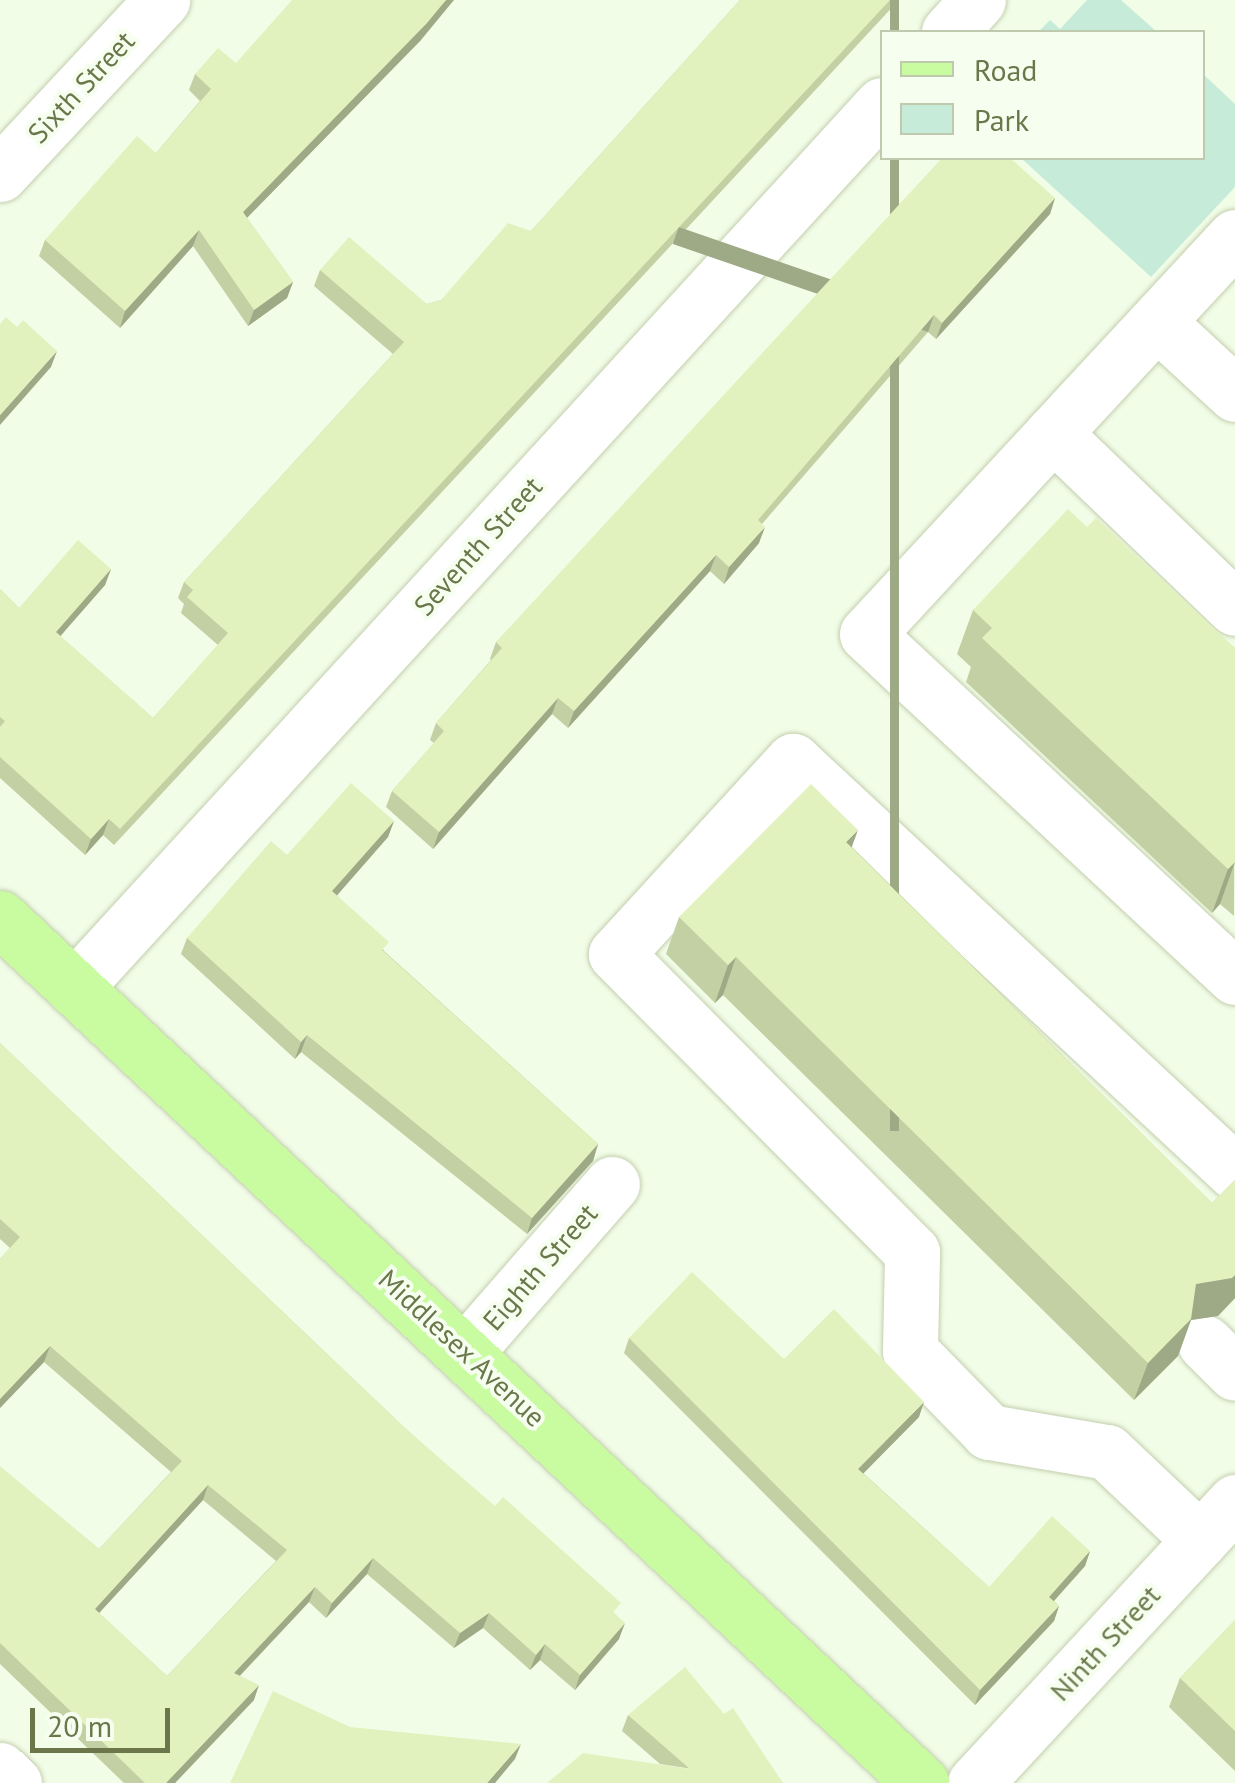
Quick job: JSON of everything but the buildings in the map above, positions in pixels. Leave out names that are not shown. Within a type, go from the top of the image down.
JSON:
[{"type":"main road","name":"Middlesex Avenue","points":[[0,918],[468,1349],[920,1783]]},
{"type":"street","name":"Sixth Street","points":[[0,174],[162,0]]},
{"type":"street","name":"Seventh Street","points":[[74,988],[880,107]]},
{"type":"street","points":[[1235,237],[867,634],[1235,977]]},
{"type":"street","points":[[1156,322],[1235,394]]},
{"type":"street","points":[[1053,434],[1235,608]]},
{"type":"street","points":[[1218,1521],[1106,1452],[989,1432],[910,1351],[912,1252],[616,954],[792,761],[1235,1172]]},
{"type":"street","name":"Eighth Street","points":[[468,1349],[612,1184]]},
{"type":"street","name":"Ninth Street","points":[[975,1783],[1218,1521]]},
{"type":"street","points":[[0,1770],[14,1783]]},
{"type":"green space","points":[[1087,0],[1121,0],[1155,30],[1040,30],[1050,20],[1060,29]]},
{"type":"green space","points":[[1205,76],[1235,104],[1235,187],[1151,277],[1023,160],[1205,160]]}]
